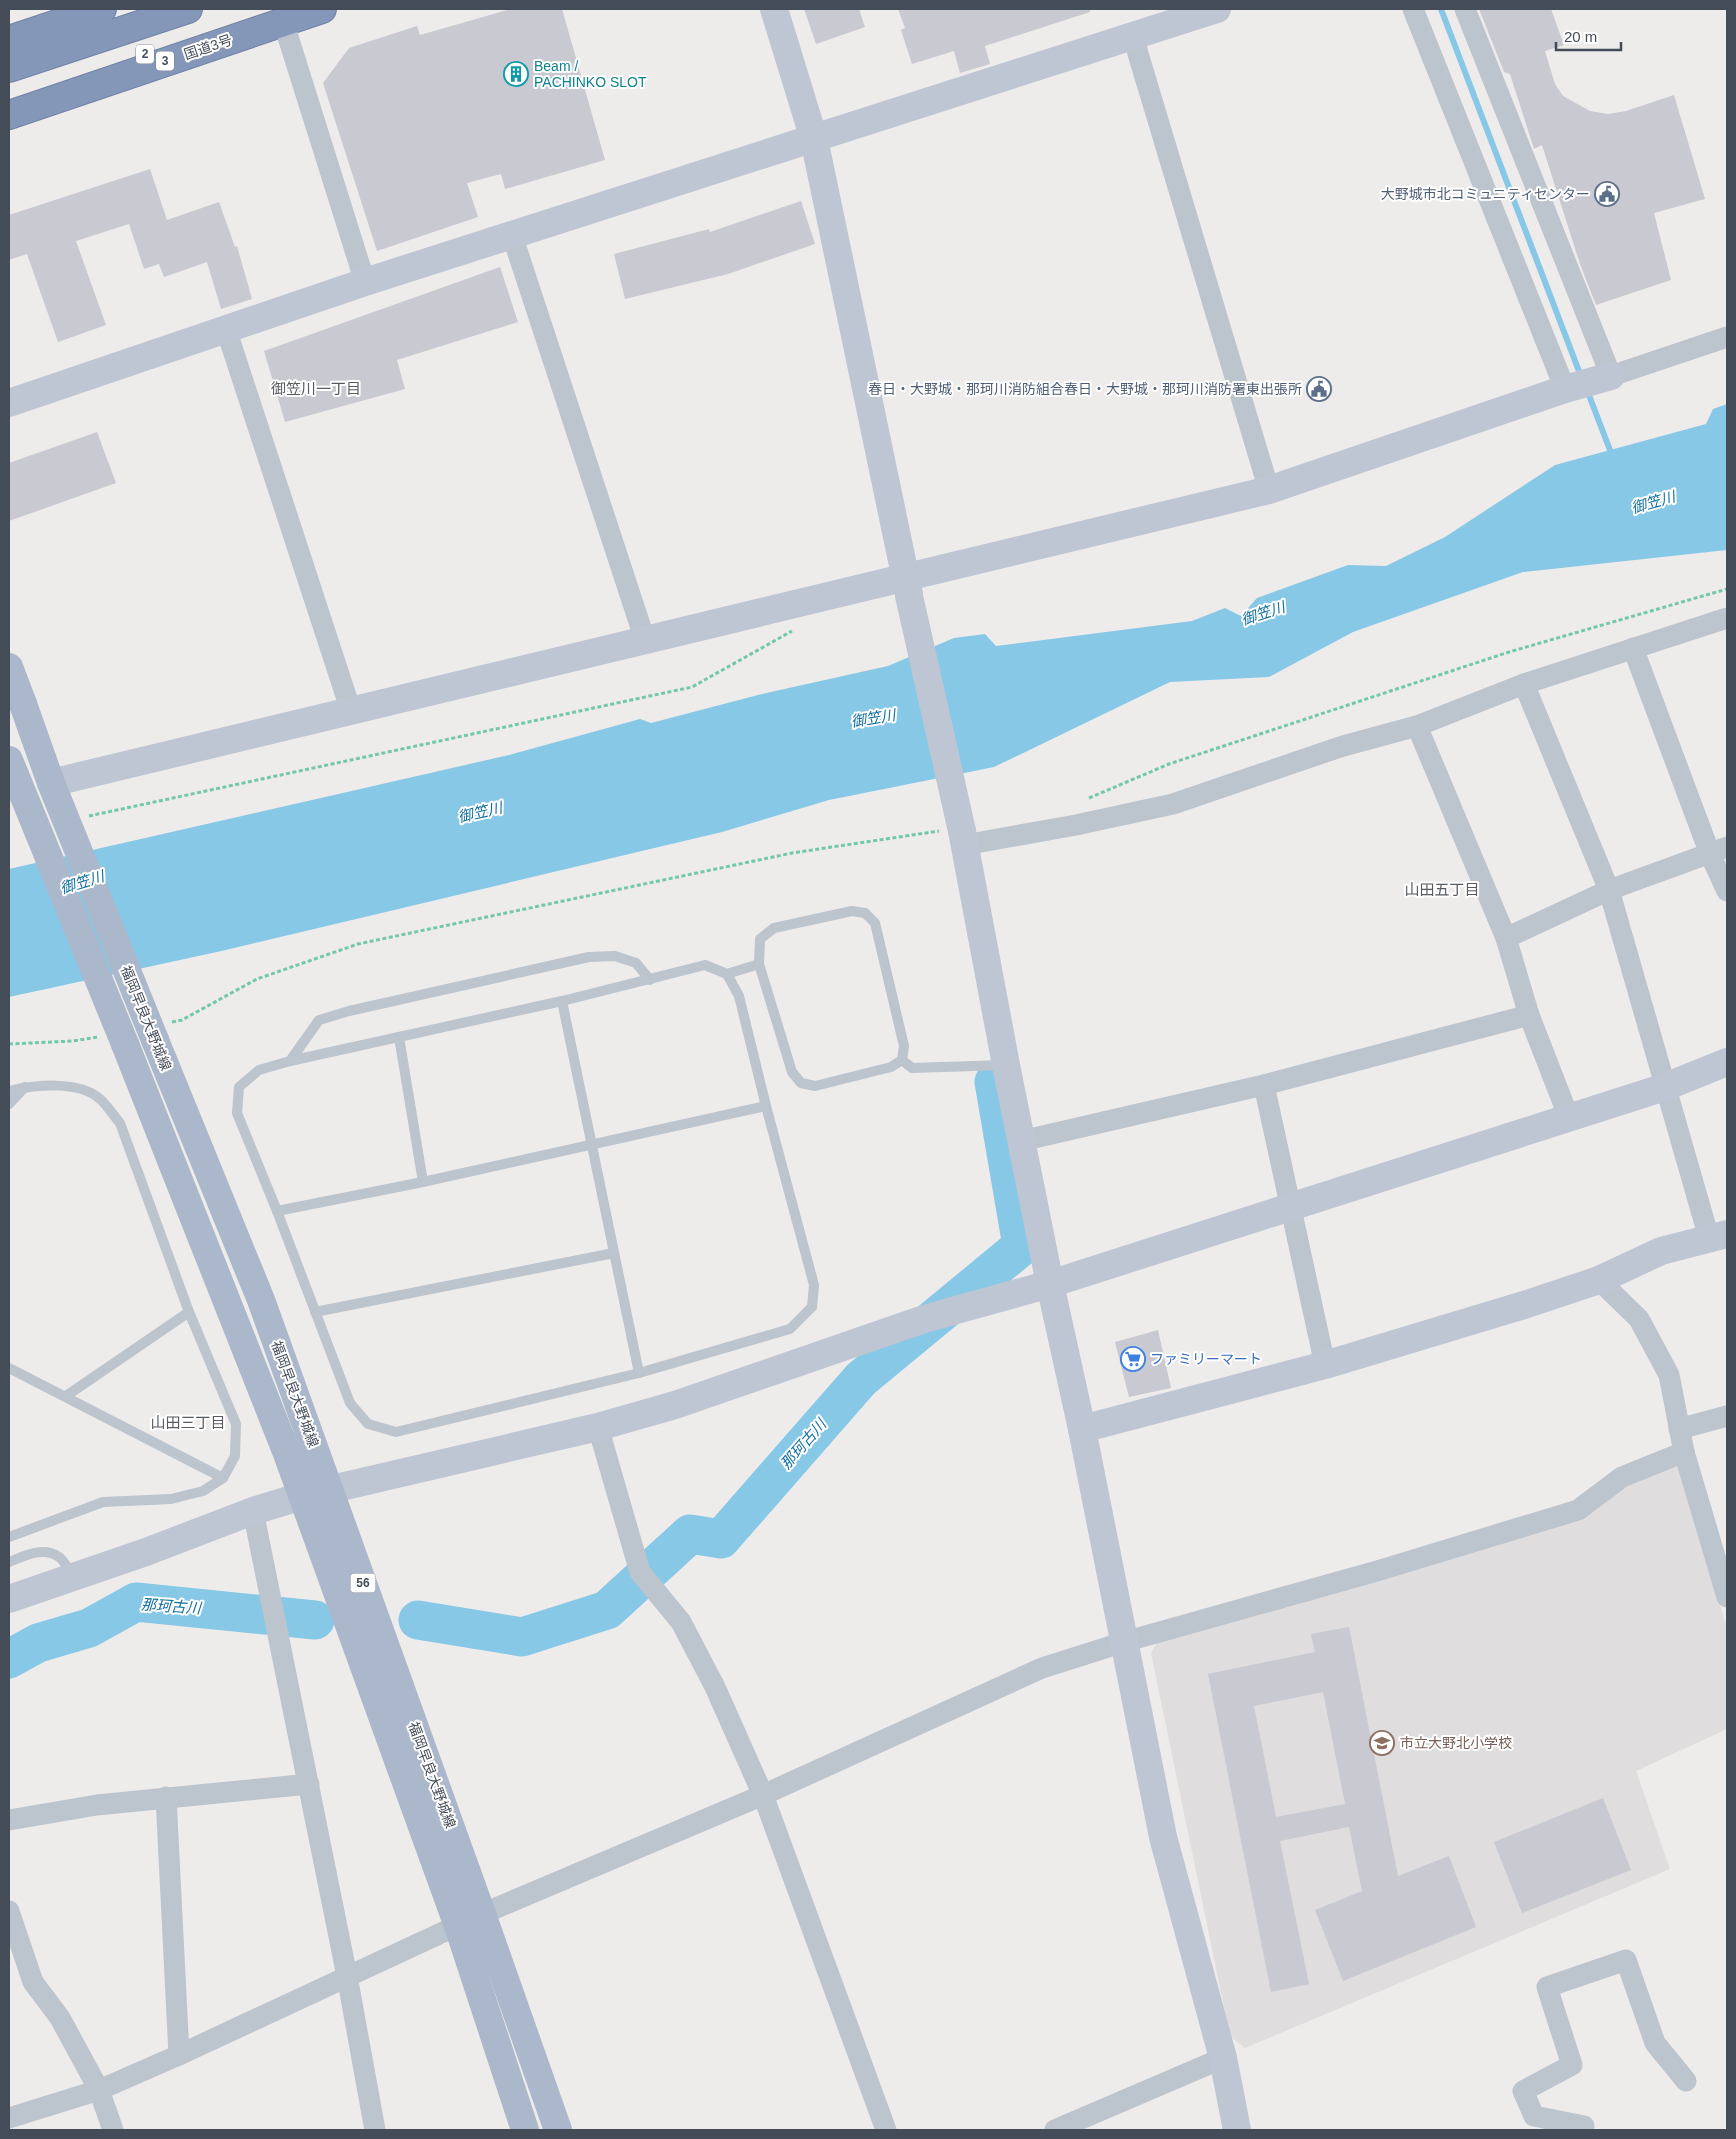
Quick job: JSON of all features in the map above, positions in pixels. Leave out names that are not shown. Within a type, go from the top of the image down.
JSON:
[{"type":"highway","points":[[9,40],[102,9]]},
{"type":"highway","name":"2","points":[[9,68],[188,9]]},
{"type":"highway","name":"国道3号","points":[[9,115],[282,15],[322,9]]},
{"type":"highway","name":"2","points":[[9,99],[282,15]]},
{"type":"main road","name":"福岡早良大野城線","points":[[9,667],[51,783],[160,1032],[261,1300],[558,2130]]},
{"type":"main road","name":"福岡早良大野城線","points":[[9,760],[113,1040],[302,1496],[458,1926],[525,2130]]},
{"type":"street","points":[[774,9],[814,139],[908,587],[1050,1284],[1082,1429],[1163,1837],[1223,2058],[1237,2130]]},
{"type":"street","points":[[9,403],[365,282],[1217,9]]},
{"type":"street","points":[[1413,9],[1565,389]]},
{"type":"street","points":[[1466,9],[1611,376]]},
{"type":"street","points":[[282,15],[365,282]]},
{"type":"street","points":[[1133,36],[1269,490]]},
{"type":"street","points":[[512,235],[645,640]]},
{"type":"street","points":[[226,329],[351,710]]},
{"type":"street","points":[[51,783],[645,640],[908,587],[1269,490],[1565,389],[1611,376],[1727,337]]},
{"type":"street","points":[[957,835],[1076,825],[1173,804],[1343,746],[1418,726],[1524,684],[1727,618]]},
{"type":"street","points":[[1633,648],[1718,850],[1727,891]]},
{"type":"street","points":[[1082,1429],[1324,1365],[1524,1305],[1599,1280],[1661,1251],[1718,1236],[1665,1087],[1609,890],[1524,684]]},
{"type":"street","points":[[1418,726],[1506,938],[1529,1015],[1569,1118]]},
{"type":"street","points":[[1506,938],[1609,890],[1718,850]]},
{"type":"street","points":[[1021,1141],[1264,1085],[1529,1015]]},
{"type":"street","points":[[9,1599],[146,1552],[254,1511],[302,1496],[598,1427],[674,1405],[924,1319],[1050,1284],[1665,1087],[1727,1062]]},
{"type":"street","points":[[1264,1085],[1324,1365]]},
{"type":"street","points":[[1599,1280],[1639,1319],[1669,1374],[1684,1452],[1720,1549],[1727,1597]]},
{"type":"street","points":[[1680,1429],[1727,1416]]},
{"type":"street","points":[[598,1427],[640,1572],[681,1622],[715,1688],[763,1795],[886,2130]]},
{"type":"street","points":[[9,2118],[99,2090],[179,2055],[482,1914],[763,1795],[1042,1668],[1124,1642],[1578,1510],[1622,1477],[1684,1452]]},
{"type":"street","points":[[254,1511],[347,1976],[375,2130]]},
{"type":"street","points":[[9,1820],[97,1805],[309,1784]]},
{"type":"street","points":[[166,1797],[179,2055]]},
{"type":"street","points":[[9,1911],[33,1982],[60,2018],[99,2090],[114,2130]]},
{"type":"street","points":[[1583,2130],[1584,2126],[1534,2116],[1524,2090],[1572,2065],[1547,1987],[1626,1960],[1655,2044],[1686,2081]]},
{"type":"street","points":[[1055,2130],[1223,2058]]},
{"type":"lane","points":[[852,911],[865,913],[875,923],[904,1046],[902,1060],[891,1067],[815,1086],[801,1082],[792,1072],[759,964],[760,939],[774,928],[852,911]]},
{"type":"lane","points":[[290,1061],[319,1020],[349,1011],[580,959],[615,956],[636,964],[650,980]]},
{"type":"lane","points":[[727,974],[759,964]]},
{"type":"lane","points":[[705,965],[727,974],[739,996],[814,1285],[812,1307],[790,1329],[640,1373],[396,1432],[368,1424],[350,1403],[278,1211],[237,1113],[239,1087],[259,1070],[290,1061],[562,1002],[705,965]]},
{"type":"lane","points":[[562,1002],[640,1373]]},
{"type":"lane","points":[[399,1037],[423,1182]]},
{"type":"lane","points":[[902,1060],[912,1068],[1006,1065]]},
{"type":"lane","points":[[9,1090],[25,1087],[73,1086],[99,1098],[120,1123],[189,1312],[236,1424],[235,1456],[223,1478],[203,1491],[171,1498],[103,1502],[9,1537]]},
{"type":"lane","points":[[9,1104],[25,1087]]},
{"type":"lane","points":[[278,1211],[423,1182],[766,1106]]},
{"type":"lane","points":[[315,1312],[614,1253]]},
{"type":"lane","points":[[66,1396],[189,1312]]},
{"type":"lane","points":[[9,1368],[223,1478]]},
{"type":"lane","points":[[9,1562],[37,1551],[49,1553],[59,1557],[73,1577]]},
{"type":"path","points":[[1086,799],[1169,764],[1509,652],[1727,589]]},
{"type":"path","points":[[83,817],[692,687],[796,630]]},
{"type":"path","points":[[160,1032],[257,980],[358,944],[792,853],[957,835]]},
{"type":"path","points":[[9,1044],[113,1040]]},
{"type":"shaded area","points":[[1673,1466],[1681,1468],[1727,1628],[1727,1729],[1636,1771],[1670,1869],[1245,2048],[1230,2036],[1151,1653],[1164,1631],[1582,1519],[1626,1482]]},
{"type":"water","name":"御笠川","points":[[1727,404],[1727,550],[1523,572],[1353,632],[1269,677],[1170,682],[994,767],[829,800],[722,832],[217,952],[9,997],[9,869],[509,755],[640,719],[651,723],[758,695],[888,666],[954,638],[985,634],[996,646],[1192,621],[1225,608],[1241,616],[1257,598],[1348,565],[1386,566],[1445,537],[1555,465],[1706,424],[1713,409]]},
{"type":"building","points":[[511,9],[562,9],[605,160],[505,189],[501,174],[467,183],[478,217],[377,251],[323,83],[349,48],[417,26],[420,35]]},
{"type":"building","points":[[804,9],[859,9],[865,27],[816,44]]},
{"type":"building","points":[[898,9],[1090,9],[1090,12],[985,46],[990,64],[960,73],[954,51],[912,64],[901,30],[905,28]]},
{"type":"building","points":[[1479,9],[1551,9],[1564,45],[1545,51],[1555,84],[1563,96],[1590,111],[1608,114],[1626,111],[1674,95],[1705,199],[1654,213],[1671,280],[1596,305],[1580,264],[1542,145],[1534,149],[1510,74],[1504,72]]},
{"type":"building","points":[[150,169],[167,220],[219,202],[235,247],[237,246],[252,299],[221,309],[207,262],[164,277],[159,264],[144,269],[129,224],[76,241],[106,325],[58,342],[27,254],[9,260],[9,215]]},
{"type":"building","points":[[801,201],[815,244],[728,274],[625,299],[614,254],[709,229],[710,232]]},
{"type":"building","points":[[500,267],[518,322],[397,360],[405,389],[285,422],[264,351]]},
{"type":"building","points":[[97,432],[116,483],[9,521],[9,463]]},
{"type":"building","points":[[1158,1330],[1171,1388],[1129,1397],[1115,1342]]},
{"type":"building","points":[[1349,1627],[1398,1876],[1449,1856],[1476,1927],[1343,1981],[1315,1910],[1362,1891],[1349,1827],[1280,1841],[1309,1984],[1271,1992],[1208,1674],[1315,1652],[1311,1634]],"holes":[[[1323,1692],[1345,1804],[1276,1817],[1254,1706]]]},
{"type":"building","points":[[1603,1798],[1631,1870],[1522,1913],[1494,1842]]},
{"type":"waterway","points":[[1441,9],[1582,379]]},
{"type":"waterway","points":[[1587,390],[1613,458]]},
{"type":"waterway","name":"那珂古川","points":[[418,1620],[522,1637],[607,1610],[690,1534],[721,1539],[861,1379],[1022,1246],[994,1082]]},
{"type":"waterway","name":"那珂古川","points":[[9,1659],[38,1643],[89,1628],[136,1602],[315,1620]]},
{"type":"place","name":"Beam / PACHINKO SLOT","points":[[516,74]]},
{"type":"place","name":"大野城市北コミュニティセンター","points":[[1607,194]]},
{"type":"place","name":"春日・大野城・那珂川消防組合春日・大野城・那珂川消防署東出張所","points":[[1319,389]]},
{"type":"place","name":"ファミリーマート","points":[[1133,1359]]},
{"type":"place","name":"市立大野北小学校","points":[[1382,1743]]},
{"type":"district","name":"御笠川一丁目","points":[[316,388]]},
{"type":"district","name":"山田五丁目","points":[[1442,889]]},
{"type":"district","name":"山田三丁目","points":[[188,1422]]}]
